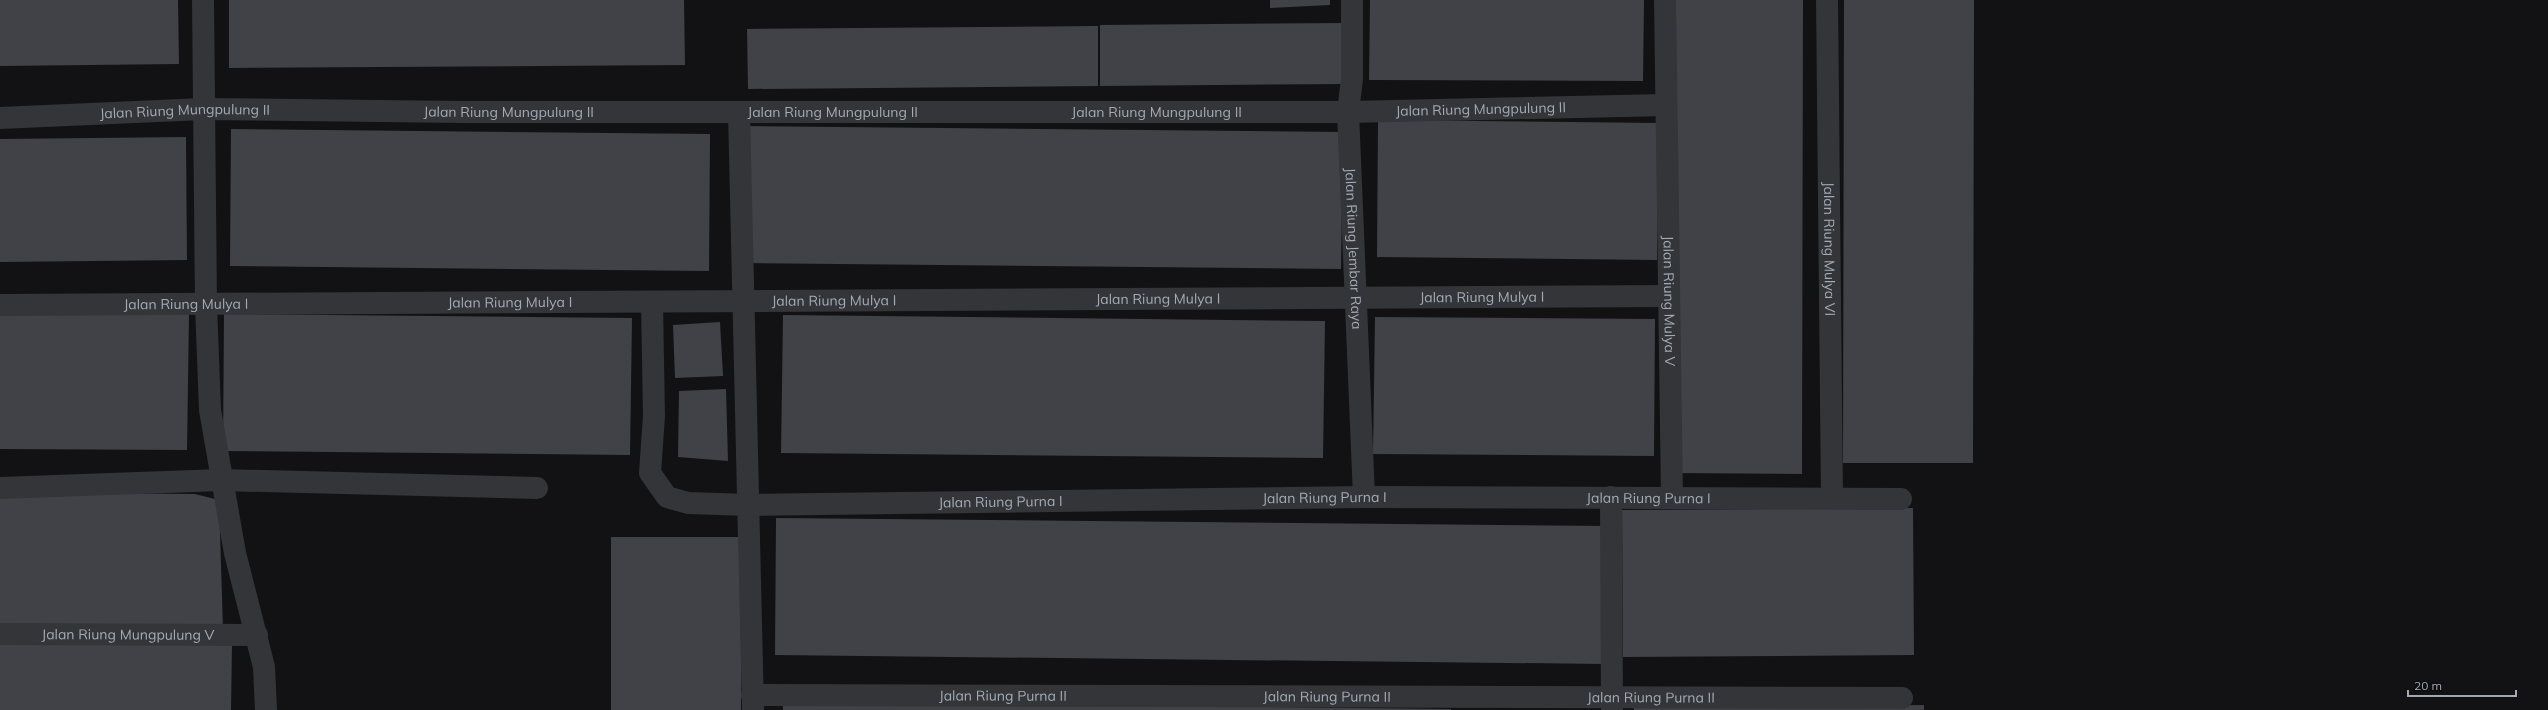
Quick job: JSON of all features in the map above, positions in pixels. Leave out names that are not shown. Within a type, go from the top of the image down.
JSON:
[{"type":"street","points":[[203,0],[206,305],[210,410],[220,480],[235,553],[257,635],[264,668],[266,710]]},
{"type":"street","name":"Jalan Riung Jembar Raya","points":[[1352,0],[1352,79],[1348,112],[1364,497]]},
{"type":"street","name":"Jalan Riung Mulya V","points":[[1665,0],[1672,497]]},
{"type":"street","name":"Jalan Riung Mulya VI","points":[[1827,0],[1832,498]]},
{"type":"street","name":"Jalan Riung Mungpulung II","points":[[0,118],[203,109],[739,112],[1348,112],[1666,105]]},
{"type":"street","points":[[739,112],[753,702]]},
{"type":"street","name":"Jalan Riung Mulya I","points":[[0,305],[652,303],[1669,296]]},
{"type":"street","name":"Jalan Riung Purna I","points":[[652,303],[654,416],[650,473],[667,498],[688,503],[748,506],[1364,497],[1901,499]]},
{"type":"street","points":[[0,488],[220,480],[537,488]]},
{"type":"street","points":[[1611,498],[1612,703]]},
{"type":"street","name":"Jalan Riung Mungpulung V","points":[[0,634],[257,635]]},
{"type":"street","name":"Jalan Riung Purna II","points":[[753,702],[1612,703],[1902,698]]},
{"type":"building","points":[[0,0],[178,0],[179,64],[0,66]]},
{"type":"building","points":[[229,0],[684,0],[685,65],[229,68]]},
{"type":"building","points":[[1270,0],[1330,0],[1330,5],[1270,8]]},
{"type":"building","points":[[1370,0],[1644,0],[1643,81],[1369,80]]},
{"type":"building","points":[[1673,0],[1803,0],[1802,474],[1672,473]]},
{"type":"building","points":[[1844,0],[1974,0],[1973,463],[1843,463]]},
{"type":"building","points":[[1347,23],[1347,84],[1100,86],[1100,25]]},
{"type":"building","points":[[1098,26],[1098,86],[748,89],[747,29]]},
{"type":"building","points":[[1378,120],[1658,123],[1657,260],[1377,257]]},
{"type":"building","points":[[745,126],[1343,132],[1341,269],[743,263]]},
{"type":"building","points":[[231,129],[710,134],[709,271],[230,266]]},
{"type":"building","points":[[186,137],[187,260],[0,262],[0,139]]},
{"type":"building","points":[[0,312],[189,314],[187,450],[0,449]]},
{"type":"building","points":[[224,314],[632,318],[630,455],[223,451]]},
{"type":"building","points":[[783,315],[1325,321],[1323,458],[781,453]]},
{"type":"building","points":[[1375,317],[1655,319],[1654,456],[1373,454]]},
{"type":"building","points":[[720,322],[723,376],[675,378],[673,325]]},
{"type":"building","points":[[726,389],[728,461],[678,457],[679,391]]},
{"type":"building","points":[[0,492],[195,494],[219,500],[223,629],[0,629]]},
{"type":"building","points":[[1913,508],[1914,655],[1623,657],[1622,510]]},
{"type":"building","points":[[776,518],[1607,526],[1605,664],[775,655]]},
{"type":"building","points":[[611,537],[742,537],[741,710],[611,710]]},
{"type":"building","points":[[0,642],[232,644],[231,710],[0,710]]},
{"type":"building","points":[[783,702],[1451,709],[1451,710],[783,710]]},
{"type":"building","points":[[1924,705],[1924,710],[1634,710],[1634,708]]}]
